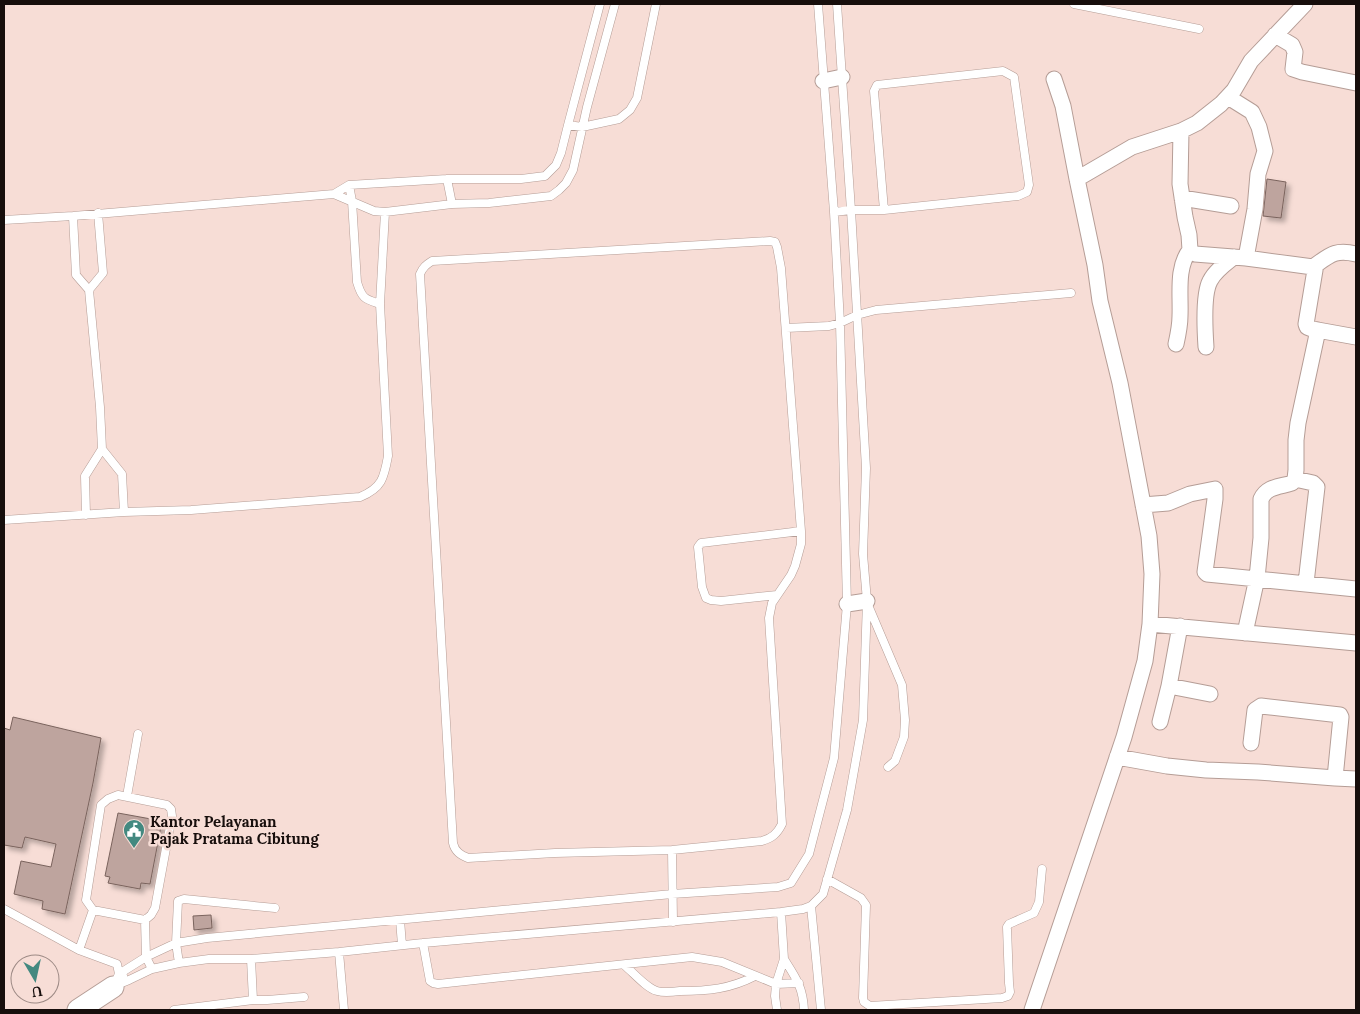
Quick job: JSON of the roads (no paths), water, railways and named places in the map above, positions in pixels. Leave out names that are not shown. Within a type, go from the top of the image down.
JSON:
[{"type":"street","points":[[1077,179],[1132,146],[1181,131],[1197,123],[1222,104],[1234,90],[1251,61],[1305,4]]},
{"type":"street","points":[[1275,36],[1292,45],[1295,52],[1293,68],[1302,72],[1356,83]]},
{"type":"street","points":[[823,81],[842,77]]},
{"type":"street","points":[[1032,1010],[1117,758],[1139,685],[1145,661],[1150,624],[1152,574],[1149,536],[1120,383],[1100,301],[1092,248],[1063,106],[1054,79]]},
{"type":"street","points":[[1206,347],[1206,289],[1213,276],[1226,263],[1240,257],[1255,209],[1258,174],[1265,151],[1259,127],[1252,112],[1228,97]]},
{"type":"street","points":[[1176,344],[1180,318],[1180,285],[1184,258],[1190,250],[1182,198],[1180,167],[1181,131]]},
{"type":"street","points":[[1182,198],[1231,206]]},
{"type":"street","points":[[1190,250],[1195,254],[1240,257],[1313,267],[1331,254],[1341,252],[1356,254]]},
{"type":"street","points":[[1313,267],[1315,270],[1307,327],[1356,337]]},
{"type":"street","points":[[1246,633],[1257,578],[1261,538],[1261,499],[1270,488],[1292,483],[1295,479],[1298,423],[1318,330]]},
{"type":"street","points":[[1295,479],[1313,483],[1317,487],[1306,583]]},
{"type":"street","points":[[1143,505],[1168,503],[1190,494],[1214,489],[1215,499],[1207,574],[1356,589]]},
{"type":"street","points":[[847,604],[867,601]]},
{"type":"street","points":[[1150,624],[1356,643]]},
{"type":"street","points":[[1160,722],[1180,626]]},
{"type":"street","points":[[1169,686],[1210,694]]},
{"type":"street","points":[[1251,743],[1255,710],[1260,706],[1340,715],[1342,718],[1335,778]]},
{"type":"street","points":[[1117,758],[1206,770],[1356,779]]},
{"type":"street","points":[[78,1010],[121,980]]},
{"type":"lane","points":[[334,194],[349,185],[447,179],[521,180],[545,176],[559,160],[600,4]]},
{"type":"lane","points":[[4,220],[334,194],[374,211],[384,212],[551,196],[566,183],[573,170],[582,127],[615,4]]},
{"type":"lane","points":[[568,125],[582,127],[619,119],[630,110],[637,98],[656,4]]},
{"type":"lane","points":[[121,980],[146,957],[176,943],[207,938],[672,894],[778,886],[791,883],[809,854],[834,758],[847,604],[840,323],[834,212],[818,4]]},
{"type":"lane","points":[[121,980],[152,969],[209,959],[251,959],[339,952],[804,910],[823,894],[847,810],[863,720],[867,601],[863,554],[866,468],[837,4]]},
{"type":"lane","points":[[1074,4],[1199,29]]},
{"type":"lane","points":[[834,212],[884,210],[1018,196],[1026,192],[1029,184],[1014,77],[1003,71],[877,85],[874,91],[884,210]]},
{"type":"lane","points":[[447,179],[452,204]]},
{"type":"lane","points":[[349,185],[359,290],[364,298],[380,304]]},
{"type":"lane","points":[[4,520],[251,506],[360,497],[371,493],[379,486],[384,476],[388,456],[380,304],[384,212]]},
{"type":"lane","points":[[89,290],[103,272],[98,213]]},
{"type":"lane","points":[[73,216],[76,275],[89,290],[102,449],[85,476],[86,515]]},
{"type":"lane","points":[[775,242],[781,268],[801,531],[801,544],[796,566],[772,603],[769,618],[782,824],[778,832],[771,838],[762,841],[672,850],[555,853],[468,858],[461,856],[454,849],[420,274],[424,266],[432,261],[775,242]]},
{"type":"lane","points":[[786,328],[829,326],[876,310],[1071,293]]},
{"type":"lane","points":[[102,449],[122,474],[124,512]]},
{"type":"lane","points":[[777,595],[720,601],[706,598],[702,587],[698,547],[701,543],[801,531]]},
{"type":"lane","points":[[867,601],[902,685],[905,720],[904,737],[895,760],[888,767]]},
{"type":"lane","points":[[127,796],[138,734]]},
{"type":"lane","points":[[146,920],[93,910],[86,900],[101,805],[108,799],[118,795],[167,805],[172,816],[154,908],[146,920],[146,957],[152,969]]},
{"type":"lane","points":[[672,850],[673,922]]},
{"type":"lane","points":[[827,879],[857,895],[866,905],[863,998],[864,1002],[870,1006],[1002,998],[1008,996],[1010,983],[1007,926],[1034,913],[1039,902],[1042,869]]},
{"type":"lane","points":[[179,963],[176,943],[178,901],[181,899],[276,908]]},
{"type":"lane","points":[[811,906],[821,1010]]},
{"type":"lane","points":[[4,909],[79,950],[117,964],[121,980]]},
{"type":"lane","points":[[79,950],[93,910]]},
{"type":"lane","points":[[777,1010],[774,996],[784,959],[781,912]]},
{"type":"lane","points":[[400,920],[402,946]]},
{"type":"lane","points":[[423,943],[430,981],[438,984],[692,957],[722,962],[776,984],[799,983]]},
{"type":"lane","points":[[339,952],[344,1010]]},
{"type":"lane","points":[[251,959],[253,1000]]},
{"type":"lane","points":[[784,959],[799,983],[803,996],[804,1010]]},
{"type":"lane","points":[[624,965],[656,991],[721,989],[743,983],[755,976]]},
{"type":"lane","points":[[174,1010],[253,1000],[304,997]]},
{"type":"place","name":"Kantor Pelayanan Pajak Pratama Cibitung","points":[[134,849]]}]
